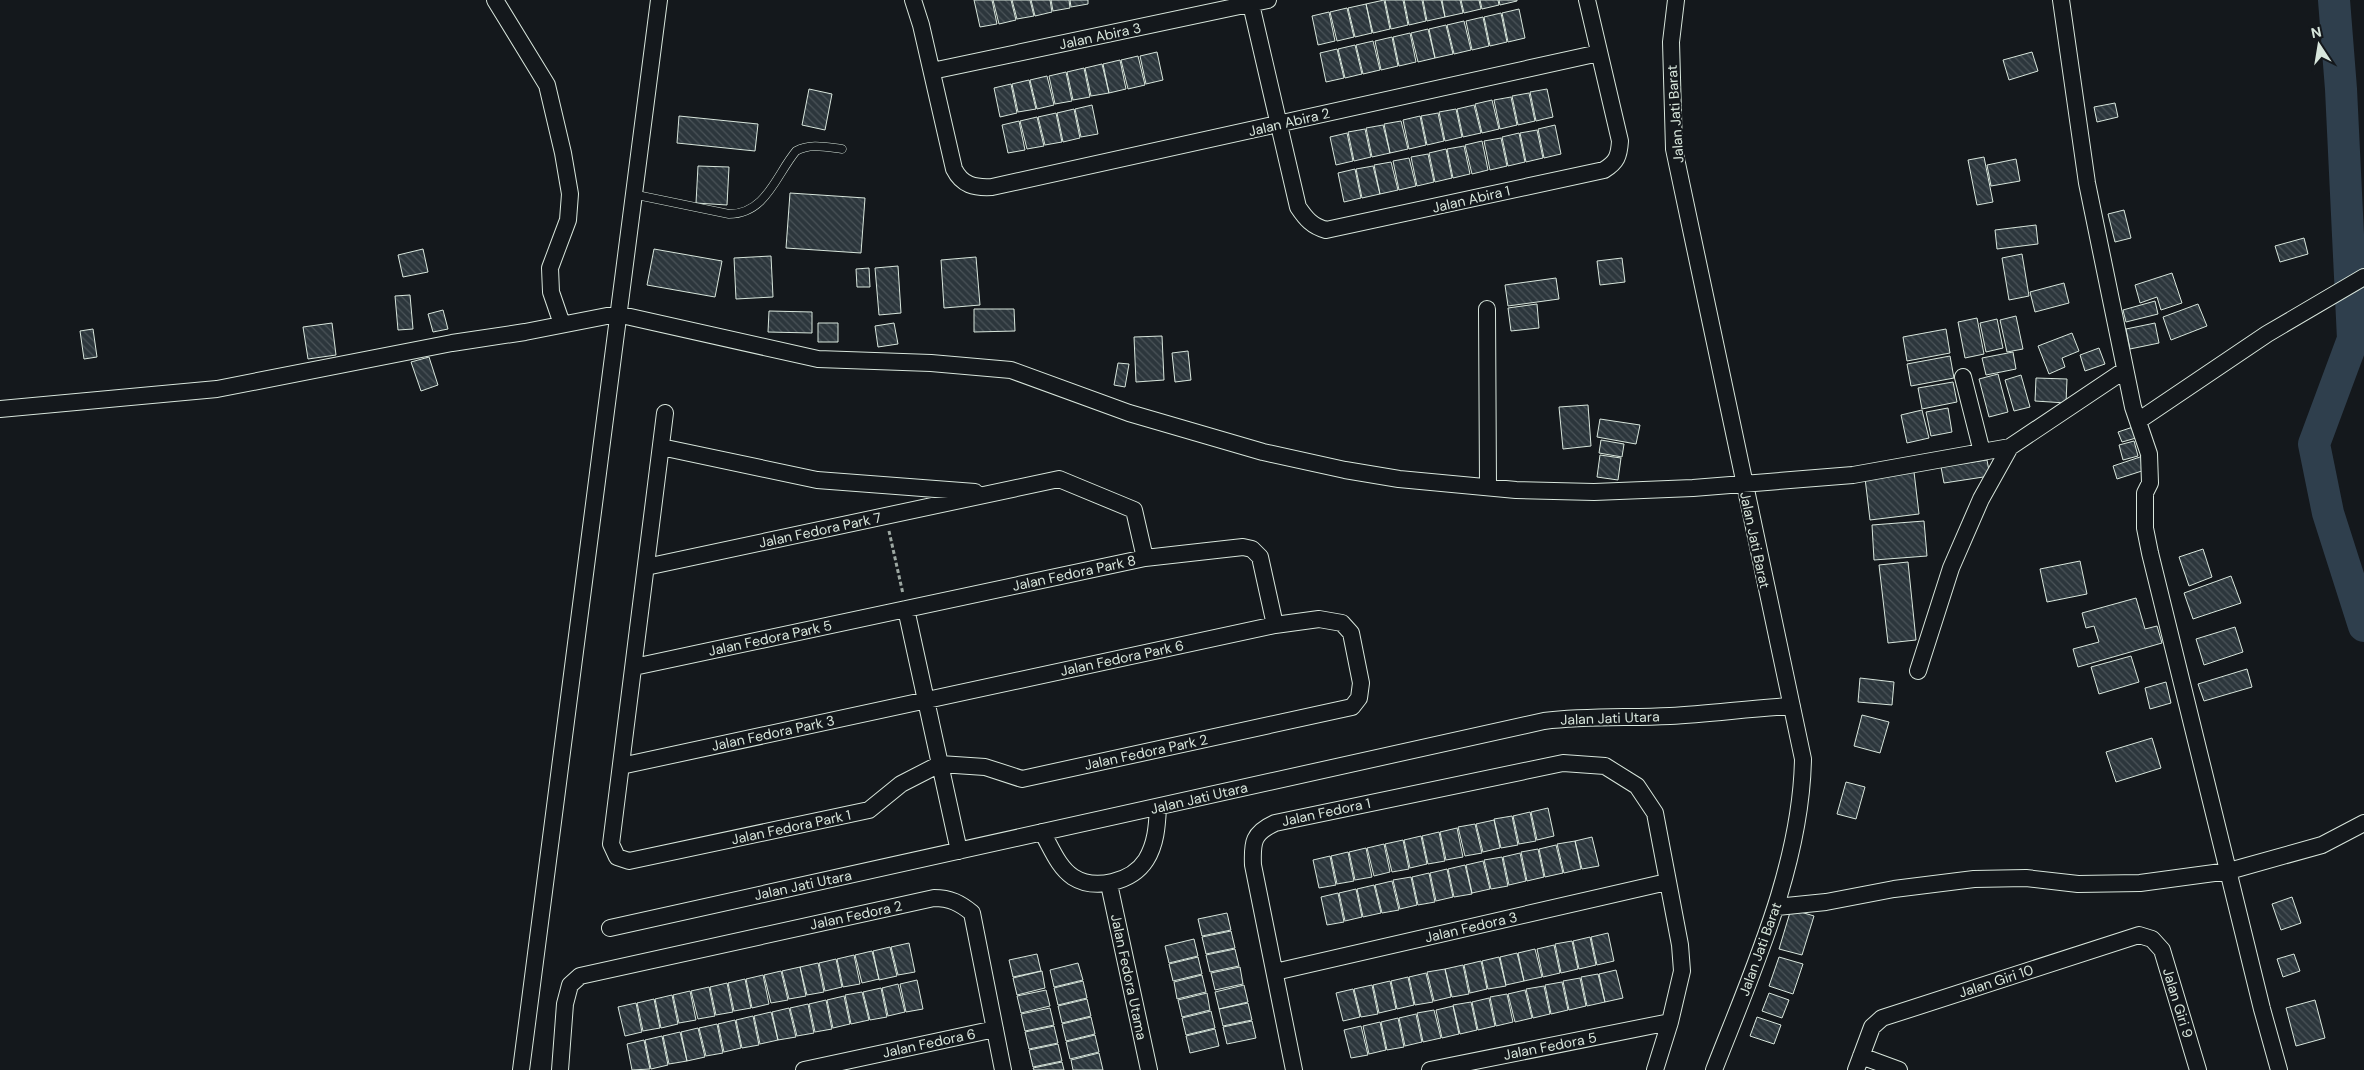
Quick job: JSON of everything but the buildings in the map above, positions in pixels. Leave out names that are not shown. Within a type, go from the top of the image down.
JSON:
[{"type":"street","points":[[495,0],[547,85],[563,153],[570,194],[568,220],[550,268],[551,292],[562,324]]},
{"type":"street","points":[[521,1070],[575,660],[632,194],[659,0]]},
{"type":"street","points":[[913,0],[932,71]]},
{"type":"street","name":"Jalan Abira 3","points":[[932,71],[1250,2],[1268,0]]},
{"type":"street","points":[[1587,0],[1599,53]]},
{"type":"street","name":"Jalan Jati Barat","points":[[1676,0],[1671,42],[1674,149],[1743,484],[1803,760],[1802,793],[1777,907],[1714,1070]]},
{"type":"street","points":[[2061,0],[2087,183],[2125,370],[2138,421],[2149,454],[2150,483],[2145,493],[2145,528],[2262,1009],[2279,1070]]},
{"type":"street","points":[[1250,2],[1277,124]]},
{"type":"street","name":"Jalan Abira 2","points":[[932,71],[954,169],[957,176],[967,185],[979,188],[992,187],[1599,53]]},
{"type":"street","name":"Jalan Abira 1","points":[[1277,124],[1298,207],[1308,222],[1316,228],[1326,230],[1604,170],[1615,163],[1619,154],[1620,141],[1599,53]]},
{"type":"street","points":[[2138,421],[2267,334],[2364,277]]},
{"type":"street","points":[[1487,309],[1488,486]]},
{"type":"street","points":[[0,409],[243,385],[452,343],[617,314],[675,326],[716,338],[818,359],[931,363],[1011,370],[1129,413],[1294,460],[1399,479],[1516,490],[1594,492],[1743,484],[1853,475],[2010,447],[2125,370]]},
{"type":"street","points":[[1963,377],[1982,452]]},
{"type":"street","points":[[621,766],[665,413]]},
{"type":"street","points":[[1918,671],[1951,568],[1981,499],[2010,447]]},
{"type":"street","name":"Jalan Fedora Park 7","points":[[661,448],[817,480],[994,493]]},
{"type":"street","name":"Jalan Fedora Park 7","points":[[646,567],[1059,480],[1134,510],[1145,558]]},
{"type":"street","name":"Jalan Fedora Park 8","points":[[906,609],[1145,558],[1243,547],[1252,550],[1260,557],[1275,625]]},
{"type":"street","points":[[906,609],[959,851]]},
{"type":"street","name":"Jalan Fedora Park 5","points":[[634,666],[906,609]]},
{"type":"street","name":"Jalan Fedora Park 6","points":[[926,700],[1275,625],[1319,619],[1342,622],[1351,633],[1361,683],[1359,698],[1352,707]]},
{"type":"street","name":"Jalan Fedora Park 3","points":[[621,766],[926,700]]},
{"type":"street","name":"Jalan Jati Utara","points":[[610,928],[1158,808],[1544,720],[1584,717],[1636,718],[1792,706]]},
{"type":"street","name":"Jalan Fedora Park 2","points":[[940,764],[985,767],[1022,779],[1352,707]]},
{"type":"street","name":"Jalan Fedora 1","points":[[1294,1070],[1253,857],[1254,839],[1264,828],[1275,823],[1563,763],[1605,766],[1638,786],[1655,813],[1667,882]]},
{"type":"street","name":"Jalan Fedora Park 1","points":[[621,766],[611,844],[617,858],[629,861],[869,810],[901,784],[940,764]]},
{"type":"street","points":[[1042,832],[1062,867],[1072,876],[1087,883],[1109,884],[1126,877],[1145,862],[1156,831],[1158,808]]},
{"type":"street","points":[[1777,907],[1826,902],[1894,889],[1974,879],[2026,878],[2078,884],[2140,883],[2229,871],[2322,845],[2364,823]]},
{"type":"street","points":[[1655,1070],[1670,1022],[1682,971],[1680,945],[1667,882]]},
{"type":"street","name":"Jalan Fedora 3","points":[[1275,972],[1667,882]]},
{"type":"street","name":"Jalan Fedora Utama","points":[[1109,884],[1149,1070]]},
{"type":"street","name":"Jalan Fedora 2","points":[[560,1070],[565,1004],[570,985],[580,976],[934,898],[946,898],[963,905],[972,913],[1003,1070]]},
{"type":"street","name":"Jalan Giri 10","points":[[1858,1063],[1872,1027],[1882,1018],[2139,935],[2152,939]]},
{"type":"street","name":"Jalan Giri 9","points":[[2152,939],[2162,950],[2198,1070]]},
{"type":"street","name":"Jalan Fedora 5","points":[[1430,1070],[1670,1022]]},
{"type":"street","name":"Jalan Fedora 6","points":[[804,1070],[995,1029]]},
{"type":"street","points":[[1858,1063],[1899,1070]]},
{"type":"lane","points":[[632,194],[729,214],[742,214],[762,200],[796,151],[803,147],[816,146],[842,149]]},
{"type":"path","points":[[886,516],[906,609]]},
{"type":"waterway","points":[[2334,0],[2341,89],[2353,339],[2314,444],[2328,513],[2364,626]]}]
